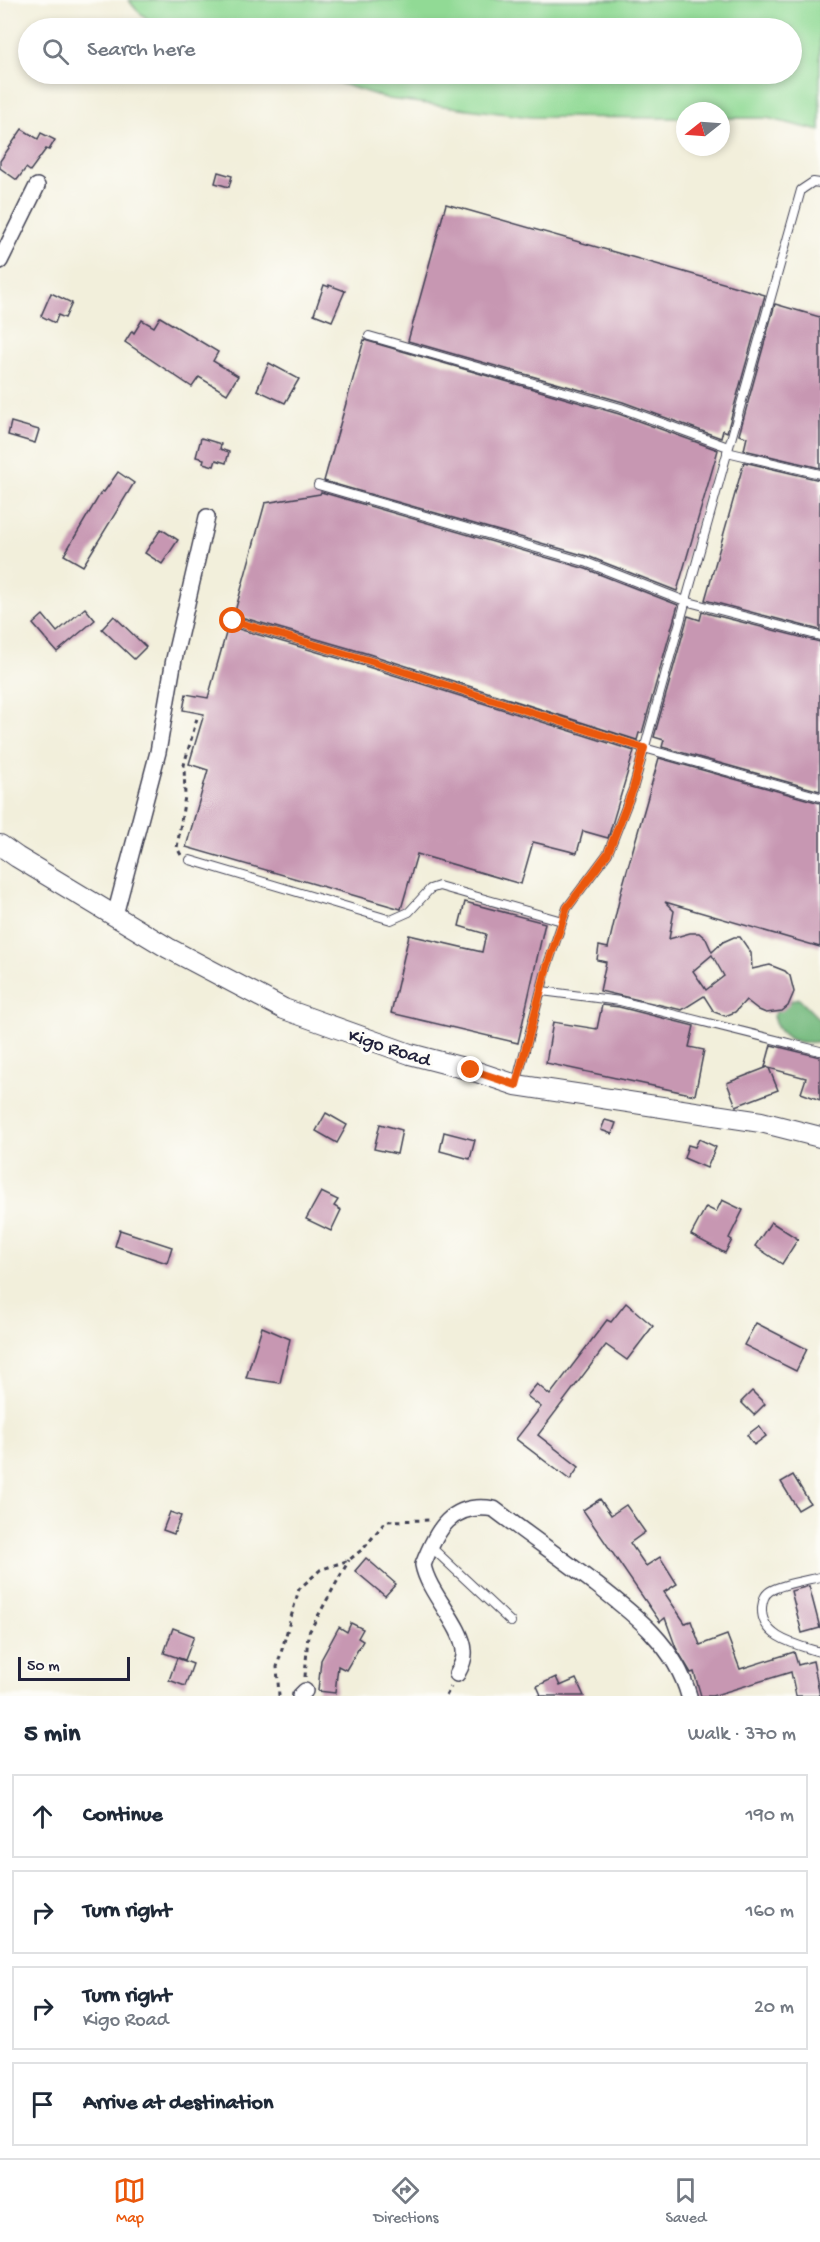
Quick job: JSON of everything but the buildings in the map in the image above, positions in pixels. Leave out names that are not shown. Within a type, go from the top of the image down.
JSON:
[{"type":"street","points":[[0,261],[37,186]]},
{"type":"street","points":[[115,915],[158,752],[174,659],[207,517]]},
{"type":"street","name":"Kigo Road","points":[[0,844],[17,857],[168,948],[284,1009],[410,1054],[516,1085],[761,1122],[820,1137]]},
{"type":"street","points":[[458,1674],[464,1652],[461,1639],[424,1573],[423,1565],[439,1529],[448,1519],[483,1507],[494,1509],[614,1599],[648,1628],[662,1643],[678,1667],[689,1696]]},
{"type":"lane","points":[[516,1085],[567,908],[608,853],[633,789],[801,190],[813,182],[820,183]]},
{"type":"lane","points":[[369,336],[621,408],[728,450],[820,474]]},
{"type":"lane","points":[[318,485],[588,563],[686,601],[820,636]]},
{"type":"lane","points":[[233,621],[367,660],[644,748],[820,797]]},
{"type":"lane","points":[[190,860],[391,920],[409,912],[430,889],[439,886],[562,921]]},
{"type":"lane","points":[[542,991],[620,1001],[820,1051]]},
{"type":"lane","points":[[430,1546],[511,1622]]},
{"type":"lane","points":[[820,1576],[772,1589],[765,1596],[762,1608],[763,1619],[775,1635],[820,1652]]},
{"type":"path","points":[[190,860],[180,855],[177,848],[185,796],[184,765],[197,718]]},
{"type":"path","points":[[279,1696],[277,1667],[299,1589],[320,1570],[349,1560],[364,1548],[386,1521],[448,1519]]},
{"type":"path","points":[[302,1694],[308,1634],[349,1560]]},
{"type":"green space","points":[[129,0],[820,0],[820,131],[767,118],[730,118],[730,102],[676,102],[676,118],[531,117],[389,99],[342,84],[802,84],[802,18],[147,18]]},
{"type":"green space","points":[[798,998],[820,1020],[820,1041],[805,1042],[791,1039],[776,1024],[773,1016],[782,1005]]},
{"type":"route","points":[[233,621],[367,660],[644,748],[633,789],[608,853],[567,908],[547,967],[516,1085],[471,1070]]}]
